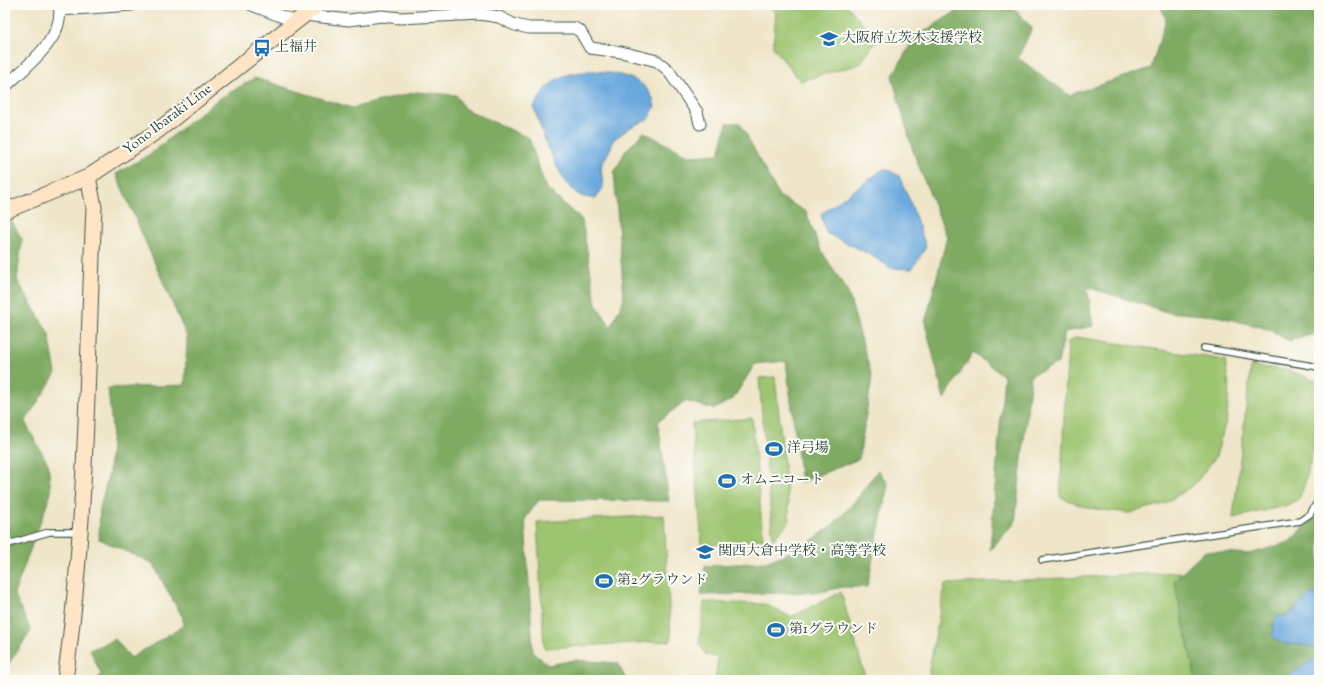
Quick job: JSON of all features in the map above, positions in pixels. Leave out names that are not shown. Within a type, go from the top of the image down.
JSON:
[{"type":"street","points":[[5,87],[53,39],[61,13],[60,7],[132,5]]},
{"type":"street","points":[[252,5],[300,19],[349,20],[382,16],[400,18],[480,14],[499,17],[515,25],[530,28],[574,28],[580,31],[590,48],[621,52],[657,60],[668,70],[697,112],[700,124]]},
{"type":"street","name":"Yono Ibaraki Line","points":[[5,211],[88,177],[156,132],[317,5]]},
{"type":"street","points":[[65,680],[80,532],[94,207],[88,177]]},
{"type":"lane","points":[[1204,348],[1319,367]]},
{"type":"lane","points":[[1042,560],[1300,521],[1314,509],[1319,499]]},
{"type":"lane","points":[[5,546],[49,532],[80,532]]},
{"type":"green space","name":"大阪府立茨木支援学校","points":[[769,5],[847,5],[876,41],[860,64],[800,81],[773,47],[776,14]]},
{"type":"green space","points":[[966,5],[1011,5],[1032,28],[1018,58],[1069,95],[1151,68],[1166,19],[1160,5],[1319,5],[1319,333],[1289,341],[1268,329],[1217,316],[1167,312],[1087,287],[1093,326],[1065,332],[1058,363],[1031,375],[1015,523],[990,550],[1004,376],[973,353],[944,399],[925,323],[947,237],[914,154],[892,77],[914,38]]},
{"type":"green space","points":[[255,78],[352,108],[416,92],[456,95],[465,109],[529,138],[546,188],[582,220],[596,304],[611,327],[624,298],[614,173],[626,150],[644,132],[689,156],[719,154],[727,123],[740,123],[779,196],[806,212],[821,250],[848,292],[872,377],[859,459],[801,482],[786,361],[755,364],[733,399],[714,409],[685,401],[658,422],[669,501],[539,500],[525,519],[533,652],[549,665],[575,660],[618,663],[626,680],[98,680],[101,674],[90,650],[115,639],[131,658],[183,626],[183,618],[152,563],[99,539],[100,508],[109,472],[112,427],[108,388],[185,385],[187,337],[116,174],[150,154],[217,100]]},
{"type":"green space","points":[[9,217],[22,239],[17,280],[49,334],[56,373],[25,422],[48,464],[51,493],[14,594],[31,631],[5,669],[5,219]]},
{"type":"green space","points":[[1077,337],[1225,360],[1229,386],[1227,418],[1216,456],[1195,484],[1164,504],[1129,513],[1087,508],[1060,497],[1068,342]]},
{"type":"green space","points":[[1251,366],[1288,370],[1319,382],[1318,410],[1308,473],[1299,499],[1285,506],[1233,518]]},
{"type":"green space","name":"洋弓場","points":[[775,377],[790,521],[773,540],[759,378]]},
{"type":"green space","name":"オムニコート","points":[[752,418],[763,539],[702,546],[692,423]]},
{"type":"green space","points":[[878,470],[888,484],[867,587],[843,587],[821,592],[701,595],[705,566],[766,562],[804,546],[832,526],[856,500]]},
{"type":"green space","points":[[1319,512],[1319,593],[1298,619],[1272,625],[1319,648],[1319,660],[1292,680],[1196,680],[1174,581],[1205,551],[1250,554],[1289,542]]},
{"type":"green space","name":"第2グラウンド","points":[[664,515],[671,641],[544,648],[537,522]]},
{"type":"green space","points":[[1180,572],[1197,680],[930,680],[929,670],[945,584]]},
{"type":"green space","name":"第1グラウンド","points":[[841,592],[866,680],[715,680],[718,657],[706,655],[699,643],[704,602],[764,604],[791,617]]},
{"type":"green space","points":[[5,669],[7,680],[5,680]]},
{"type":"water","points":[[594,71],[623,76],[640,83],[647,89],[652,97],[655,107],[648,119],[631,127],[613,140],[611,148],[601,166],[603,188],[596,198],[586,198],[573,190],[565,181],[558,169],[546,142],[534,107],[545,89],[551,83],[573,73]]},
{"type":"water","points":[[885,168],[899,176],[910,201],[926,247],[912,269],[891,268],[869,254],[826,233],[821,214]]},
{"type":"water","points":[[1319,593],[1319,680],[1281,680],[1283,677],[1291,675],[1316,658],[1317,650],[1313,647],[1287,644],[1276,639],[1272,634],[1275,619],[1278,616],[1287,616],[1294,611],[1309,595]]},
{"type":"place","name":"大阪府立茨木支援学校","points":[[829,39]]},
{"type":"place","name":"上福井","points":[[262,48]]},
{"type":"place","name":"洋弓場","points":[[774,449]]},
{"type":"place","name":"オムニコート","points":[[727,481]]},
{"type":"place","name":"関西大倉中学校・高等学校","points":[[705,552]]},
{"type":"place","name":"第2グラウンド","points":[[604,581]]},
{"type":"place","name":"第1グラウンド","points":[[776,630]]}]
